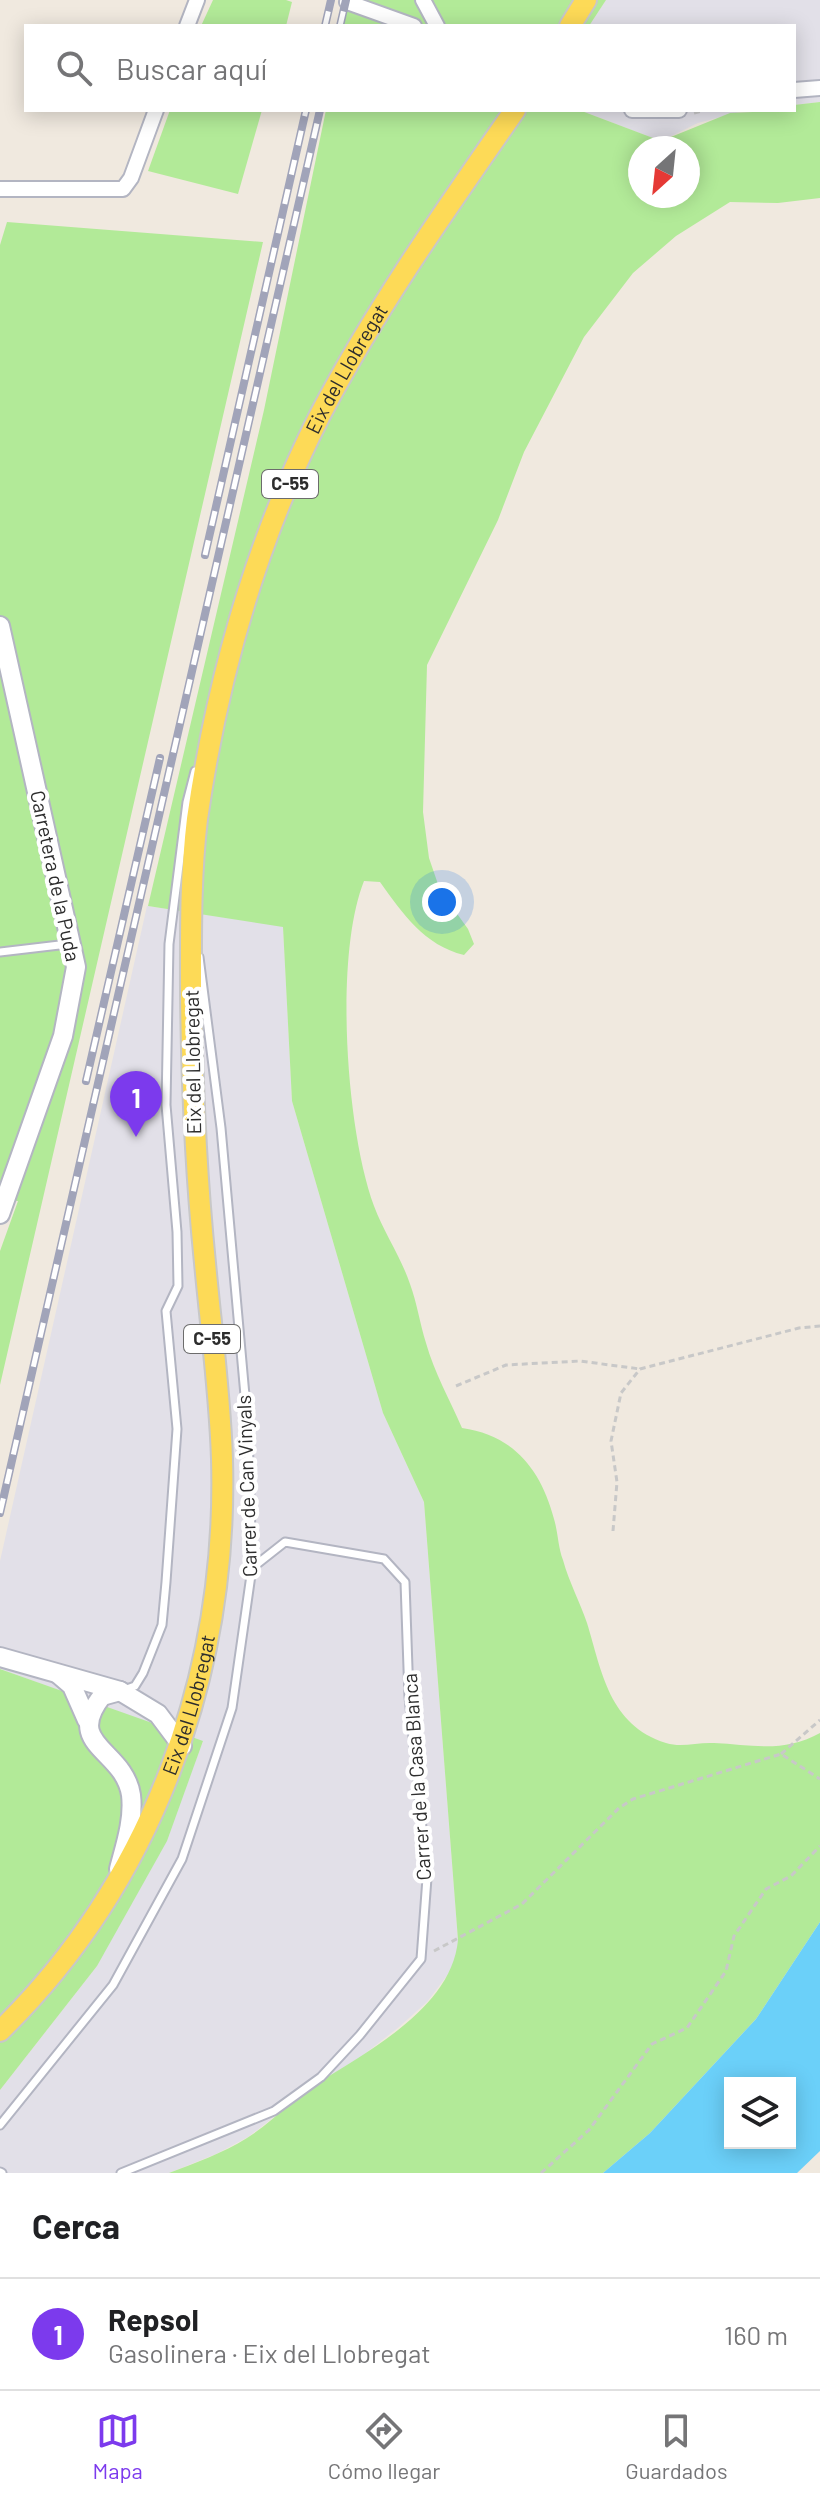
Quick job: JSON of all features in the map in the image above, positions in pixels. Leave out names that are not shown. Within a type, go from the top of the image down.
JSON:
[{"type":"main road","points":[[571,24],[586,0]]},
{"type":"main road","name":"Eix del Llobregat","points":[[0,2031],[39,1988],[117,1879],[156,1809],[182,1746],[200,1682],[218,1577],[222,1459],[192,1113],[190,928],[196,827],[215,716],[256,566],[318,419],[409,264],[514,112]]},
{"type":"street","points":[[188,24],[197,0]]},
{"type":"street","points":[[423,0],[436,24]]},
{"type":"street","points":[[347,2],[408,24]]},
{"type":"street","points":[[796,90],[820,88]]},
{"type":"street","points":[[0,189],[123,189],[155,112]]},
{"type":"street","name":"Carretera de la Puda","points":[[0,626],[76,967],[63,1036],[0,1214]]},
{"type":"street","points":[[0,1657],[120,1691],[158,1714],[182,1746]]},
{"type":"street","points":[[55,1673],[72,1686],[87,1720],[88,1735],[120,1770],[131,1793],[131,1816],[117,1879]]},
{"type":"street","points":[[87,1720],[102,1696],[120,1691]]},
{"type":"lane","points":[[120,1691],[135,1686],[162,1625],[177,1429],[166,1311],[178,1286],[166,1105],[169,944],[187,802],[215,716]]},
{"type":"lane","name":"Carrer de Can Vinyals","points":[[0,2125],[113,1985],[182,1859],[232,1708],[252,1568],[248,1429],[221,1128],[209,1056],[203,972],[190,928]]},
{"type":"lane","points":[[0,952],[70,943]]},
{"type":"lane","name":"Carrer de la Casa Blanca","points":[[252,1568],[285,1542],[384,1559],[405,1582],[409,1697],[427,1878],[421,1959]]},
{"type":"lane","points":[[121,2173],[274,2111],[321,2077],[421,1959]]},
{"type":"path","points":[[456,1386],[506,1365],[580,1361],[640,1369],[799,1328],[820,1326]]},
{"type":"path","points":[[613,1531],[617,1482],[611,1441],[621,1393],[640,1369]]},
{"type":"path","points":[[421,1959],[454,1937],[496,1920],[522,1904],[619,1808],[633,1799],[781,1754],[820,1720]]},
{"type":"path","points":[[781,1754],[820,1779]]},
{"type":"path","points":[[541,2173],[589,2130],[652,2044],[687,2028],[726,1971],[734,1936],[766,1889],[791,1876],[820,1846]]},
{"type":"shaded area","points":[[606,0],[820,0],[820,102],[796,105],[796,24],[590,24]]},
{"type":"shaded area","points":[[584,112],[739,112],[698,123],[671,136],[648,136]]},
{"type":"shaded area","points":[[147,906],[283,926],[292,1101],[383,1413],[424,1502],[457,1957],[427,2002],[399,2027],[248,2137],[216,2154],[169,2173],[0,2173],[0,2090],[97,1966],[203,1742],[0,1669],[0,1561]]},
{"type":"green space","points":[[213,0],[292,2],[286,24],[202,24]]},
{"type":"green space","points":[[349,0],[606,0],[590,24],[343,24]]},
{"type":"green space","points":[[820,102],[820,198],[778,203],[730,202],[676,236],[633,273],[584,337],[524,452],[498,520],[427,665],[423,812],[429,858],[440,890],[468,929],[474,944],[464,955],[437,944],[406,917],[380,882],[364,881],[349,953],[347,1043],[356,1134],[364,1173],[378,1216],[410,1284],[433,1365],[462,1428],[496,1438],[522,1457],[533,1470],[548,1501],[565,1568],[604,1678],[620,1710],[647,1735],[672,1744],[781,1745],[820,1733],[820,1922],[756,2019],[650,2133],[603,2173],[169,2173],[247,2138],[311,2087],[385,2040],[425,2005],[441,1985],[452,1964],[458,1940],[424,1502],[383,1413],[292,1101],[283,927],[148,906],[264,410],[326,112],[584,112],[648,136],[628,136],[628,208],[700,208],[700,136],[673,136],[730,113],[796,112],[796,105]]},
{"type":"green space","points":[[169,112],[261,112],[238,194],[148,171]]},
{"type":"green space","points":[[7,222],[263,242],[0,1385],[0,1251],[18,1201],[0,1202],[0,245]]},
{"type":"green space","points":[[0,1669],[203,1741],[167,1841],[97,1966],[0,2090]]},
{"type":"water","points":[[820,1922],[820,2151],[797,2173],[603,2173],[650,2133],[756,2019]]},
{"type":"railway","points":[[325,24],[331,0]]},
{"type":"railway","points":[[340,24],[346,0]]},
{"type":"railway","points":[[205,555],[306,112]]},
{"type":"railway","points":[[0,1513],[320,112]]},
{"type":"railway","points":[[86,1081],[160,758]]},
{"type":"place","name":"Repsol","points":[[136,1137]]}]
